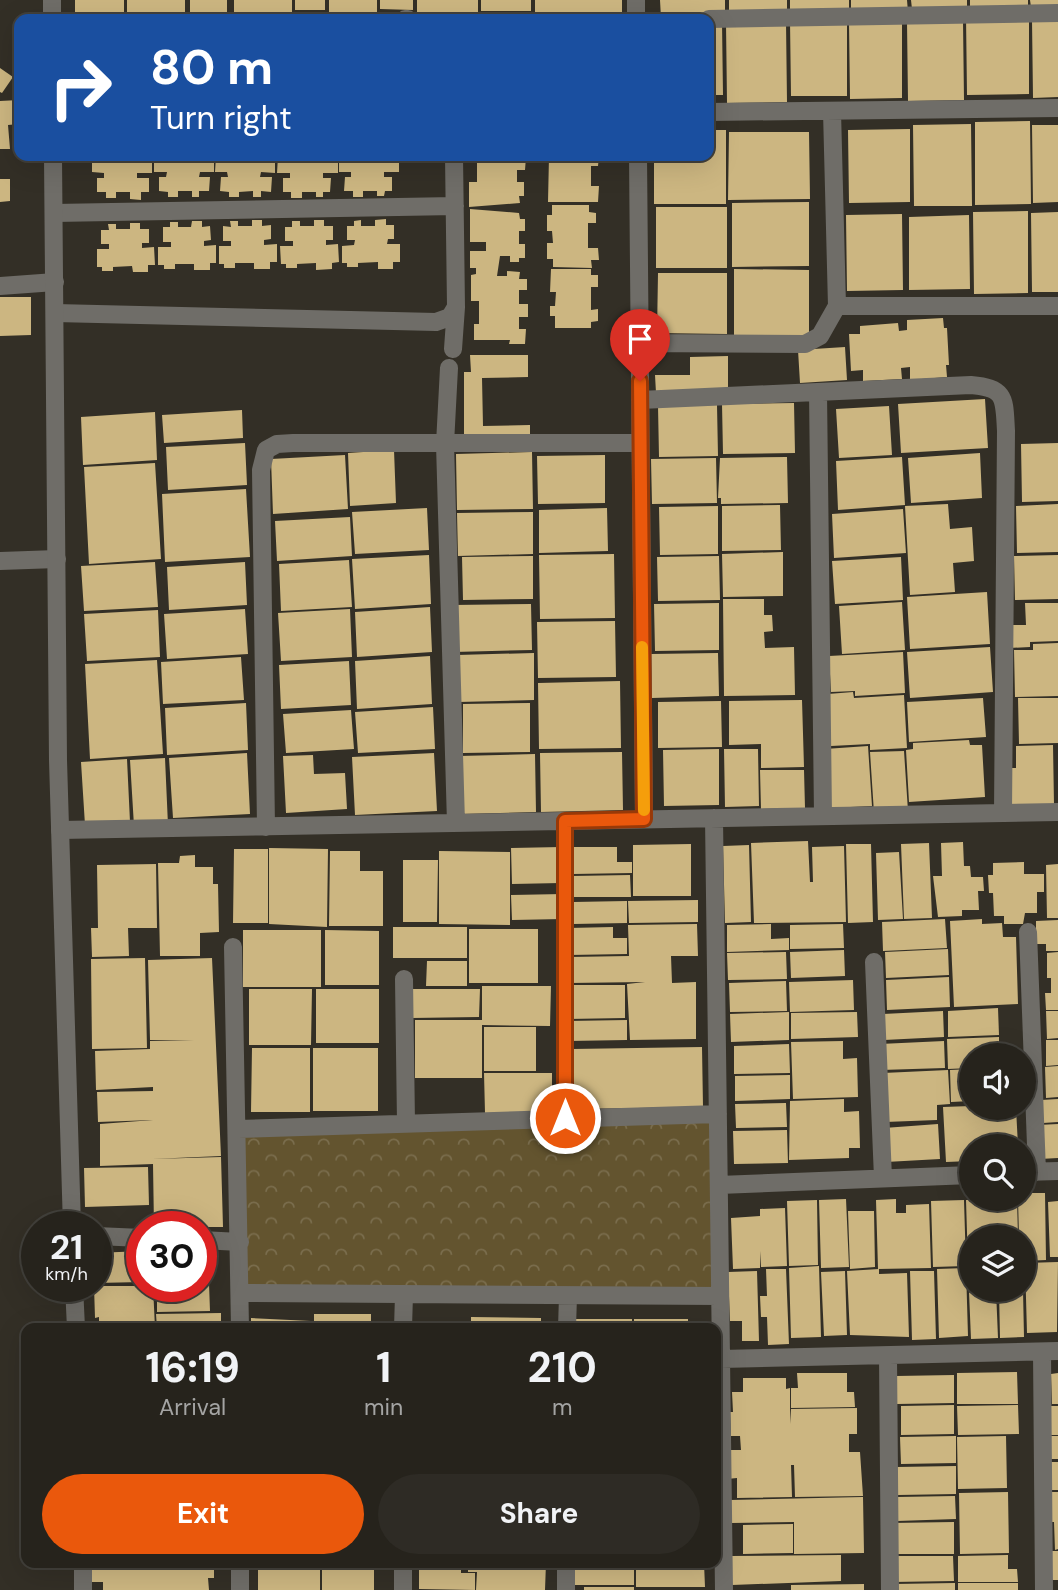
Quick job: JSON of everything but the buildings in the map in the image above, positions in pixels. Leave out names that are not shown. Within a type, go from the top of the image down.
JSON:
[{"type":"street","points":[[714,19],[1058,13]]},
{"type":"street","points":[[714,112],[1058,108]]},
{"type":"street","points":[[639,343],[805,344],[820,336],[837,306],[832,111]]},
{"type":"street","points":[[53,161],[60,830],[72,1211]]},
{"type":"street","points":[[453,349],[456,307],[454,161]]},
{"type":"street","points":[[638,161],[644,819]]},
{"type":"street","points":[[54,213],[455,206]]},
{"type":"street","points":[[0,286],[55,282]]},
{"type":"street","points":[[837,306],[1058,306]]},
{"type":"street","points":[[55,313],[436,322],[450,317],[456,307]]},
{"type":"street","points":[[449,368],[445,443],[456,823]]},
{"type":"street","points":[[640,400],[971,385],[989,386],[999,392],[1004,401],[1003,813]]},
{"type":"street","points":[[818,392],[823,816]]},
{"type":"street","points":[[266,827],[261,470],[266,450],[277,444],[293,443],[640,443]]},
{"type":"street","points":[[0,561],[57,559]]},
{"type":"street","points":[[60,830],[1058,812]]},
{"type":"street","points":[[714,818],[720,1323]]},
{"type":"street","points":[[565,821],[565,1118]]},
{"type":"street","points":[[1028,932],[1030,1134]]},
{"type":"street","points":[[233,947],[240,1323]]},
{"type":"street","points":[[874,962],[883,1178]]},
{"type":"street","points":[[404,979],[406,1123]]},
{"type":"street","points":[[238,1129],[718,1114]]},
{"type":"street","points":[[1036,1172],[1058,1171]]},
{"type":"street","points":[[719,1185],[959,1175]]},
{"type":"street","points":[[217,1241],[240,1242]]},
{"type":"street","points":[[240,1293],[720,1296]]},
{"type":"street","points":[[403,1323],[404,1295]]},
{"type":"street","points":[[567,1323],[568,1296]]},
{"type":"street","points":[[75,1302],[76,1323]]},
{"type":"street","points":[[724,1590],[721,1359],[1050,1352],[1044,1590]]},
{"type":"street","points":[[888,1357],[890,1590]]},
{"type":"street","points":[[83,1568],[83,1590]]},
{"type":"street","points":[[240,1568],[240,1590]]},
{"type":"street","points":[[403,1568],[403,1590]]},
{"type":"street","points":[[566,1568],[566,1590]]},
{"type":"green space","points":[[718,1114],[720,1296],[240,1293],[238,1129]]},
{"type":"slow traffic","points":[[642,647],[644,810]]},
{"type":"route","points":[[565,1118],[565,821],[644,819],[640,381]]}]
